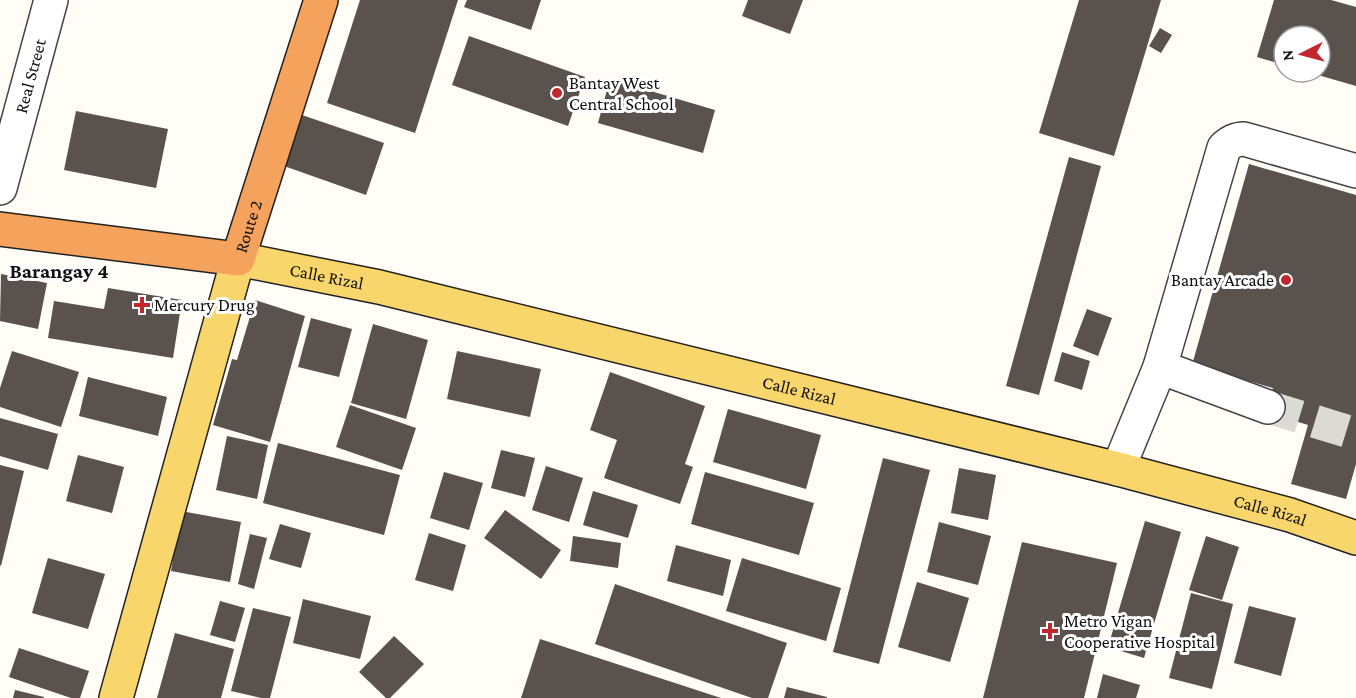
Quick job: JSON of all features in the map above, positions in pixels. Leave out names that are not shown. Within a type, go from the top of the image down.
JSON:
[{"type":"highway","name":"Route 2","points":[[0,229],[238,259],[321,0]]},
{"type":"main road","name":"Calle Rizal","points":[[238,259],[379,287],[1118,469],[1290,515],[1356,538]]},
{"type":"main road","points":[[116,698],[238,259]]},
{"type":"street","name":"Real Street","points":[[0,188],[51,0]]},
{"type":"street","points":[[1118,469],[1160,368],[1224,148],[1230,142],[1244,139],[1356,171]]},
{"type":"street","points":[[1160,368],[1268,407]]},
{"type":"building","points":[[360,0],[458,0],[415,133],[327,103]]},
{"type":"building","points":[[467,0],[541,0],[531,30],[464,7]]},
{"type":"building","points":[[748,0],[803,0],[790,34],[742,16]]},
{"type":"building","points":[[1079,0],[1161,0],[1114,156],[1039,133]]},
{"type":"building","points":[[1274,0],[1331,0],[1356,7],[1356,86],[1332,79],[1332,24],[1272,24],[1272,61],[1257,57]]},
{"type":"building","points":[[1160,28],[1172,35],[1161,53],[1149,46]]},
{"type":"building","points":[[469,36],[585,77],[568,126],[452,85]]},
{"type":"building","points":[[610,79],[715,110],[703,153],[598,123]]},
{"type":"building","points":[[76,111],[168,129],[156,188],[64,170]]},
{"type":"building","points":[[302,115],[384,143],[366,195],[284,166]]},
{"type":"building","points":[[1069,157],[1101,166],[1039,395],[1006,386]]},
{"type":"building","name":"Bantay Arcade","points":[[1249,164],[1356,195],[1356,464],[1346,499],[1291,484],[1308,425],[1266,412],[1273,388],[1192,365]]},
{"type":"building","points":[[1,274],[47,283],[38,329],[0,321]]},
{"type":"building","points":[[108,288],[182,300],[173,358],[48,338],[54,301],[104,309]]},
{"type":"building","points":[[255,300],[305,316],[270,442],[213,425],[232,359],[237,360]]},
{"type":"building","points":[[1087,309],[1112,318],[1098,356],[1073,346]]},
{"type":"building","points":[[311,318],[352,329],[339,377],[298,367]]},
{"type":"building","points":[[373,324],[428,340],[406,419],[351,403]]},
{"type":"building","points":[[12,351],[79,372],[61,427],[0,407],[0,388]]},
{"type":"building","points":[[457,351],[541,369],[530,417],[447,399]]},
{"type":"building","points":[[1062,352],[1090,361],[1082,390],[1054,381]]},
{"type":"building","points":[[610,372],[705,406],[685,464],[693,467],[680,504],[604,478],[617,440],[590,430]]},
{"type":"building","points":[[88,377],[167,397],[158,436],[79,416]]},
{"type":"building","points":[[350,405],[416,428],[402,470],[336,447]]},
{"type":"building","points":[[728,409],[821,435],[806,489],[713,462]]},
{"type":"building","points":[[0,418],[58,434],[48,470],[0,456]]},
{"type":"building","points":[[227,436],[268,445],[257,499],[216,490]]},
{"type":"building","points":[[278,443],[400,475],[384,535],[263,503]]},
{"type":"building","points":[[501,450],[535,458],[525,497],[491,488]]},
{"type":"building","points":[[78,455],[124,467],[112,513],[66,501]]},
{"type":"building","points":[[883,458],[930,470],[879,664],[833,652]]},
{"type":"building","points":[[0,465],[24,471],[1,566],[0,565]]},
{"type":"building","points":[[546,466],[583,478],[569,522],[532,510]]},
{"type":"building","points":[[959,468],[996,475],[988,520],[951,513]]},
{"type":"building","points":[[444,472],[483,483],[469,530],[430,518]]},
{"type":"building","points":[[705,472],[814,503],[799,555],[691,524]]},
{"type":"building","points":[[593,491],[638,505],[628,538],[583,525]]},
{"type":"building","points":[[505,510],[561,550],[541,579],[484,538]]},
{"type":"building","points":[[181,511],[241,522],[230,582],[171,571]]},
{"type":"building","points":[[1145,521],[1181,532],[1144,658],[1108,647]]},
{"type":"building","points":[[939,522],[991,536],[978,585],[927,572]]},
{"type":"building","points":[[280,524],[311,533],[301,568],[269,559]]},
{"type":"building","points":[[429,533],[466,545],[453,591],[415,580]]},
{"type":"building","points":[[250,534],[267,538],[254,589],[238,584]]},
{"type":"building","points":[[573,536],[621,543],[618,568],[570,561]]},
{"type":"building","points":[[1206,536],[1239,547],[1222,600],[1189,590]]},
{"type":"building","name":"Metro Vigan Cooperative Hospital","points":[[1022,542],[1117,563],[1084,698],[983,698]]},
{"type":"building","points":[[676,545],[731,560],[723,596],[667,581]]},
{"type":"building","points":[[48,558],[105,574],[88,629],[32,613]]},
{"type":"building","points":[[742,558],[841,588],[826,641],[726,611]]},
{"type":"building","points":[[917,582],[969,598],[950,662],[898,647]]},
{"type":"building","points":[[615,584],[787,643],[768,698],[752,698],[595,644]]},
{"type":"building","points":[[1191,593],[1233,604],[1212,689],[1169,678]]},
{"type":"building","points":[[303,599],[371,616],[360,659],[293,643]]},
{"type":"building","points":[[220,601],[245,608],[235,642],[210,635]]},
{"type":"building","points":[[1249,606],[1296,618],[1281,676],[1234,663]]},
{"type":"building","points":[[253,608],[291,617],[270,698],[231,691]]},
{"type":"building","points":[[175,633],[234,649],[221,698],[157,698]]},
{"type":"building","points":[[394,636],[424,664],[390,698],[386,698],[359,672]]},
{"type":"building","points":[[540,639],[721,698],[521,698]]},
{"type":"building","points":[[19,648],[89,671],[80,698],[71,698],[9,677]]},
{"type":"building","points":[[1103,674],[1140,685],[1136,698],[1097,698]]},
{"type":"building","points":[[787,687],[827,697],[827,698],[784,698]]},
{"type":"building","points":[[15,690],[44,697],[44,698],[13,698]]},
{"type":"tunnel","points":[[1268,407],[1356,434]]},
{"type":"place","name":"Bantay West Central School","points":[[557,93]]},
{"type":"place","name":"Bantay Arcade","points":[[1286,280]]},
{"type":"place","name":"Mercury Drug","points":[[142,305]]},
{"type":"place","name":"Metro Vigan Cooperative Hospital","points":[[1050,631]]},
{"type":"district","name":"Barangay 4","points":[[59,271]]}]
